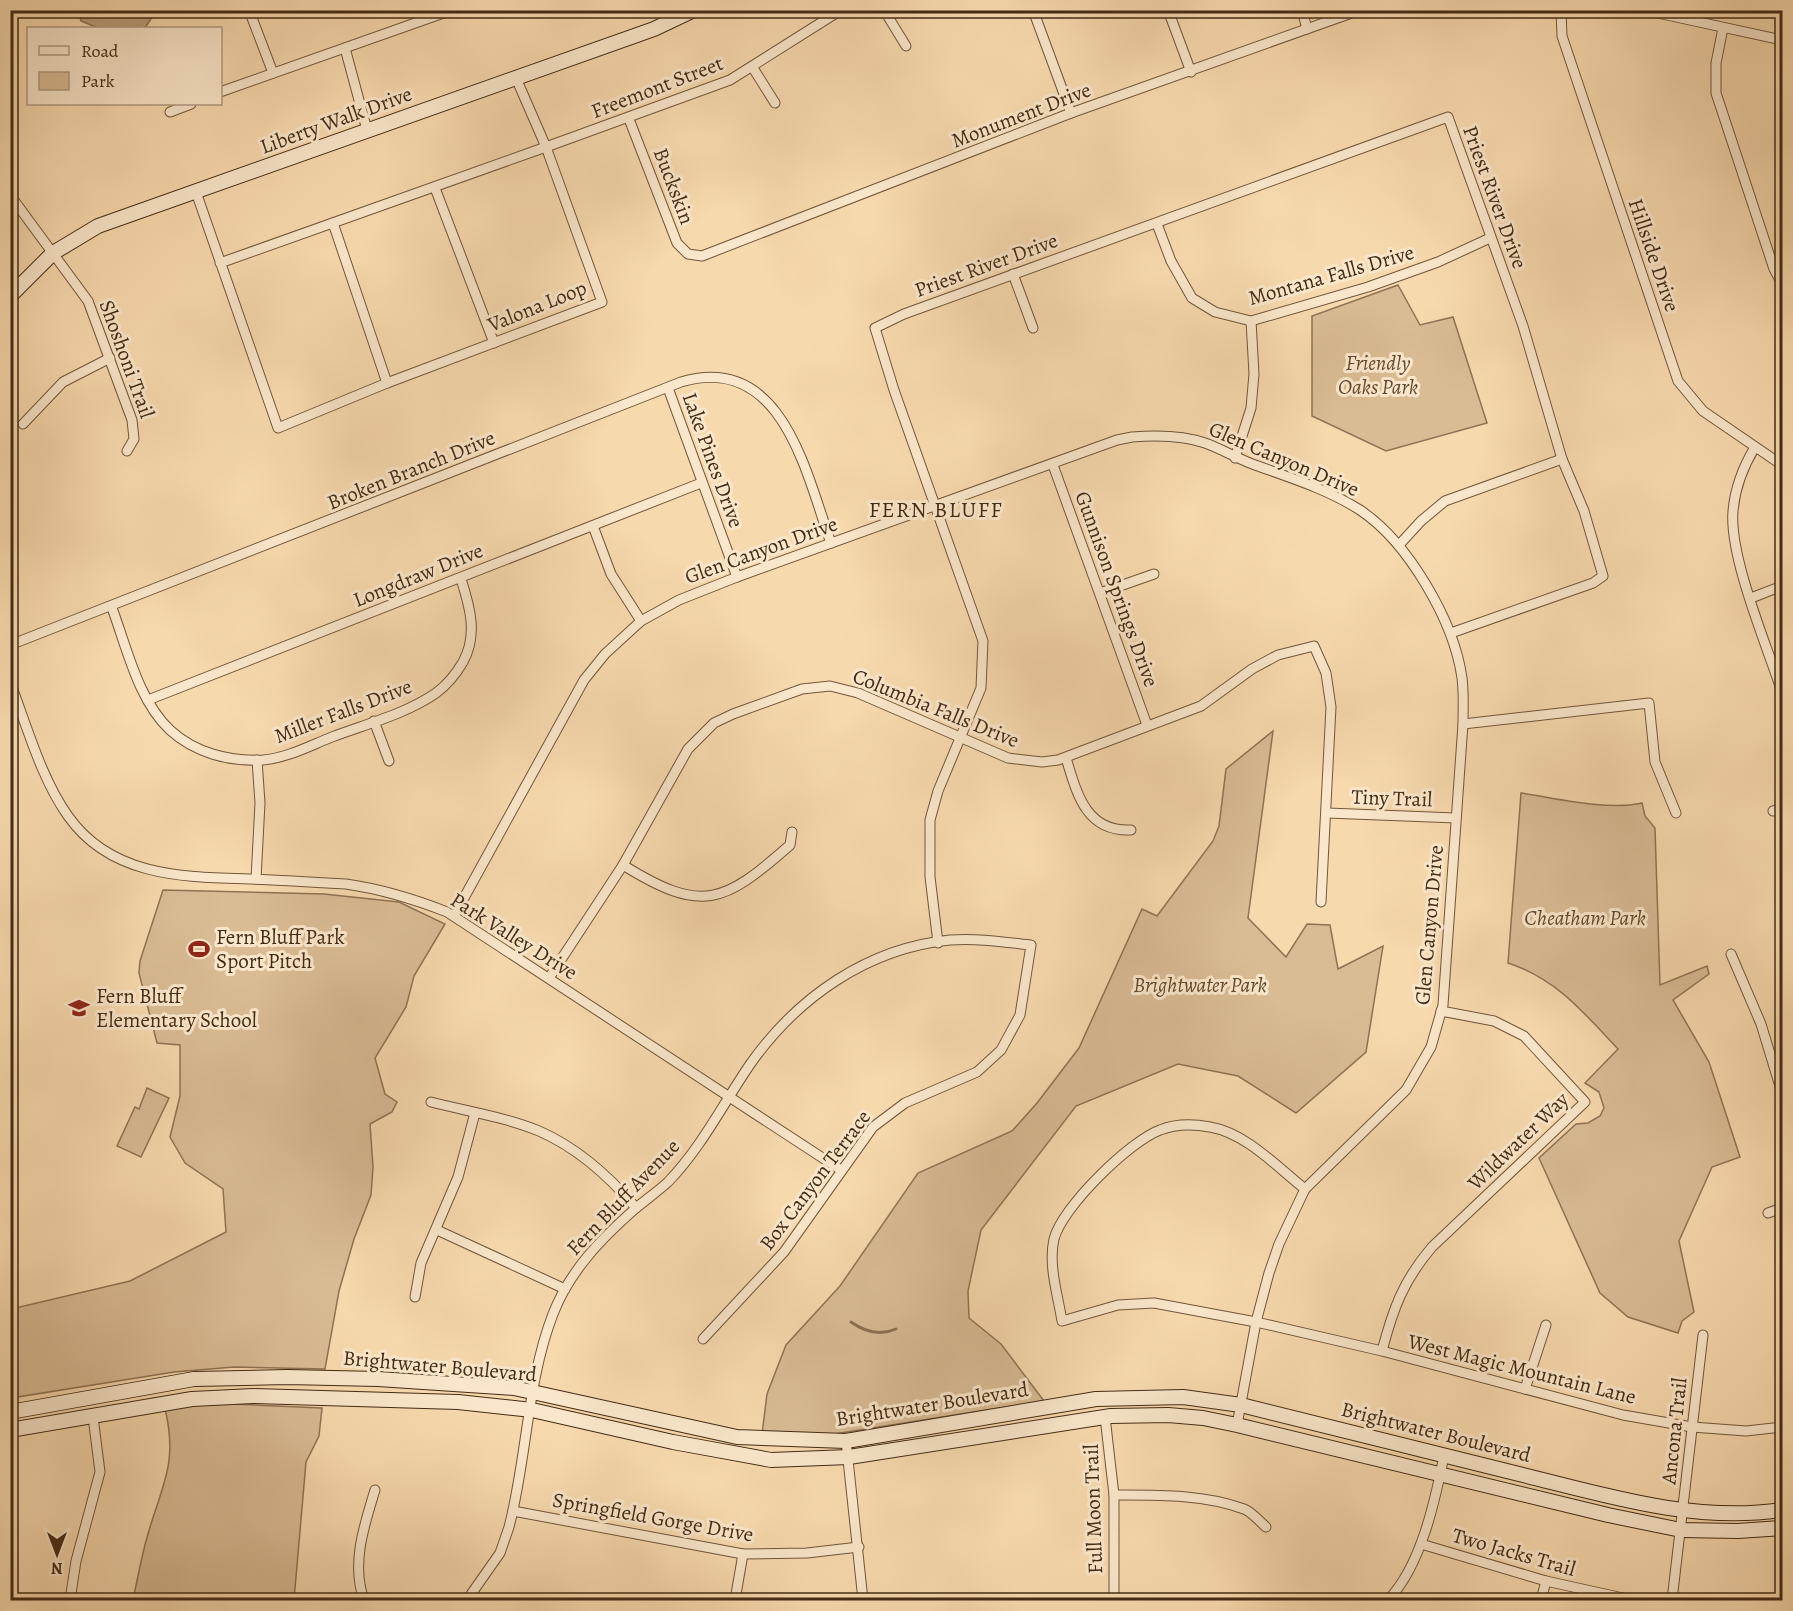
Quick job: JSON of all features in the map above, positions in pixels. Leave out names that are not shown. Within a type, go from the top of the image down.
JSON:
[{"type":"street","points":[[249,10],[273,73]]},
{"type":"street","points":[[222,91],[452,10]]},
{"type":"street","name":"Liberty Walk Drive","points":[[10,296],[53,253],[98,226],[654,28],[694,10]]},
{"type":"street","name":"Freemont Street","points":[[546,147],[708,90],[753,68],[841,10]]},
{"type":"street","points":[[884,10],[906,46]]},
{"type":"street","points":[[1033,10],[1071,113]]},
{"type":"street","points":[[1168,10],[1191,72]]},
{"type":"street","points":[[1302,10],[1307,28]]},
{"type":"street","name":"Monument Drive","points":[[697,256],[879,189],[1071,113],[1360,10]]},
{"type":"street","name":"Hillside Drive","points":[[1561,10],[1562,36],[1678,381],[1702,411],[1782,465]]},
{"type":"street","points":[[1644,10],[1782,40]]},
{"type":"street","points":[[1723,28],[1716,63],[1716,93],[1774,269],[1782,284]]},
{"type":"street","points":[[345,48],[367,130]]},
{"type":"street","points":[[753,68],[775,103]]},
{"type":"street","points":[[220,263],[546,147],[516,78]]},
{"type":"street","points":[[170,112],[188,105]]},
{"type":"street","name":"Priest River Drive","points":[[936,507],[894,390],[875,328],[904,314],[1448,117],[1523,326],[1562,459],[1584,511],[1603,576],[1593,583],[1451,633]]},
{"type":"street","name":"Buckskin","points":[[629,118],[677,243],[688,254],[697,256]]},
{"type":"street","name":"Valona Loop","points":[[196,192],[278,428],[387,383],[602,302],[546,147]]},
{"type":"street","points":[[435,188],[494,343]]},
{"type":"street","name":"Shoshoni Trail","points":[[10,195],[88,301],[134,430],[134,438],[127,451]]},
{"type":"street","points":[[333,223],[387,383]]},
{"type":"street","name":"Montana Falls Drive","points":[[1157,224],[1171,261],[1192,298],[1215,312],[1251,321],[1368,287],[1438,262],[1490,238]]},
{"type":"street","points":[[1013,274],[1032,328]]},
{"type":"street","points":[[1235,458],[1251,408],[1254,374],[1251,321]]},
{"type":"street","points":[[23,424],[63,382],[110,358]]},
{"type":"street","name":"Broken Branch Drive","points":[[10,645],[112,608],[668,388],[703,378],[717,378],[745,386],[775,407],[787,427],[831,543]]},
{"type":"street","name":"Lake Pines Drive","points":[[668,388],[736,577]]},
{"type":"street","name":"Glen Canyon Drive","points":[[454,916],[584,680],[605,654],[641,621],[679,600],[736,577],[1053,465],[1117,440],[1148,436],[1204,443],[1235,458],[1322,490],[1361,511],[1399,545],[1423,582],[1451,633],[1462,678],[1463,724],[1442,1011],[1431,1047],[1406,1090],[1305,1189],[1279,1244],[1256,1322],[1237,1425]]},
{"type":"street","points":[[1755,447],[1740,476],[1732,519],[1751,598],[1782,692]]},
{"type":"street","points":[[1399,545],[1421,521],[1445,501],[1562,459]]},
{"type":"street","name":"Gunnison Springs Drive","points":[[1053,465],[1148,725]]},
{"type":"street","name":"Longdraw Drive","points":[[148,700],[701,483]]},
{"type":"street","points":[[936,507],[982,641],[981,688],[938,790],[929,828],[930,877],[938,942]]},
{"type":"street","points":[[593,526],[611,574],[641,621]]},
{"type":"street","points":[[1100,593],[1154,574]]},
{"type":"street","name":"Miller Falls Drive","points":[[112,608],[148,700],[170,729],[188,743],[224,758],[257,760],[280,757],[374,721],[436,692],[456,673],[464,661],[470,640],[472,617],[460,579]]},
{"type":"street","points":[[1751,598],[1782,586]]},
{"type":"street","name":"Columbia Falls Drive","points":[[549,978],[623,865],[688,749],[708,728],[733,714],[802,689],[830,686],[858,693],[1021,762],[1042,762],[1066,758],[1201,706],[1252,669],[1278,655],[1314,646],[1326,673],[1331,707],[1321,902]]},
{"type":"street","name":"Park Valley Drive","points":[[10,682],[57,798],[70,818],[92,840],[120,859],[150,871],[182,877],[256,879],[370,887],[417,900],[454,916],[842,1170]]},
{"type":"street","points":[[1463,724],[1649,703],[1655,762],[1676,813]]},
{"type":"street","points":[[374,721],[389,761]]},
{"type":"street","points":[[1066,758],[1075,788],[1093,817],[1114,831],[1131,830]]},
{"type":"street","points":[[256,879],[260,803],[257,760]]},
{"type":"street","name":"Tiny Trail","points":[[1327,813],[1456,818]]},
{"type":"street","points":[[623,865],[668,891],[693,896],[721,893],[753,877],[790,845],[792,832]]},
{"type":"street","name":"Fern Bluff Avenue","points":[[467,1600],[500,1552],[513,1511],[546,1335],[565,1289],[588,1255],[675,1173],[765,1044],[798,1008],[822,988],[888,954],[938,942],[974,940],[1031,945]]},
{"type":"street","name":"Box Canyon Terrace","points":[[703,1338],[784,1252],[867,1134],[885,1116],[905,1103],[977,1072],[1001,1050],[1020,1015],[1031,945]]},
{"type":"street","points":[[1731,954],[1761,1024],[1782,1094]]},
{"type":"street","name":"Wildwater Way","points":[[1382,1351],[1393,1308],[1412,1271],[1432,1247],[1585,1102],[1524,1036],[1494,1021],[1442,1011]]},
{"type":"street","points":[[431,1102],[525,1126],[552,1138],[598,1168],[636,1208]]},
{"type":"street","points":[[415,1297],[421,1263],[437,1230],[465,1155],[475,1113]]},
{"type":"street","name":"West Magic Mountain Lane","points":[[1305,1189],[1236,1136],[1212,1127],[1189,1124],[1160,1130],[1133,1145],[1082,1194],[1064,1216],[1054,1239],[1053,1262],[1062,1321],[1118,1305],[1154,1303],[1256,1322],[1382,1351],[1623,1415],[1692,1426],[1746,1431],[1782,1427]]},
{"type":"street","points":[[1768,1213],[1782,1208]]},
{"type":"street","points":[[437,1230],[565,1289]]},
{"type":"street","points":[[1526,1389],[1546,1325]]},
{"type":"street","name":"Ancona Trail","points":[[1672,1600],[1703,1335]]},
{"type":"street","name":"Brightwater Boulevard","points":[[10,1412],[194,1379],[287,1377],[378,1379],[514,1388],[736,1437],[846,1442],[1096,1399],[1183,1397],[1241,1406],[1622,1499],[1684,1510],[1754,1514],[1782,1510]]},
{"type":"street","name":"Brightwater Boulevard","points":[[10,1430],[192,1399],[253,1396],[458,1402],[532,1410],[673,1442],[771,1460],[849,1457],[1106,1417],[1168,1415],[1203,1418],[1237,1425],[1608,1515],[1681,1530],[1738,1531],[1782,1528]]},
{"type":"street","points":[[70,1600],[76,1561],[100,1472],[93,1417]]},
{"type":"street","name":"Full Moon Trail","points":[[1106,1417],[1114,1495],[1114,1600]]},
{"type":"street","points":[[846,1442],[863,1600]]},
{"type":"street","points":[[1388,1600],[1395,1593],[1421,1544],[1444,1456]]},
{"type":"street","points":[[364,1600],[358,1576],[358,1560],[375,1490]]},
{"type":"street","points":[[1114,1495],[1208,1500],[1246,1509],[1266,1527]]},
{"type":"street","name":"Springfield Gorge Drive","points":[[513,1511],[743,1554],[807,1553],[859,1547]]},
{"type":"street","name":"Two Jacks Trail","points":[[1421,1544],[1546,1581],[1632,1600]]},
{"type":"street","points":[[735,1600],[743,1554]]},
{"type":"street","points":[[1541,1600],[1546,1581]]},
{"type":"green space","name":"Friendly Oaks Park","points":[[1398,285],[1420,325],[1453,317],[1487,423],[1386,451],[1312,416],[1312,316]]},
{"type":"green space","name":"Brightwater Park","points":[[1273,731],[1248,918],[1286,957],[1307,924],[1330,925],[1338,969],[1383,946],[1366,1052],[1296,1113],[1238,1076],[1178,1064],[1076,1106],[981,1230],[968,1291],[969,1318],[1001,1344],[1044,1401],[834,1434],[762,1434],[767,1394],[786,1345],[840,1286],[918,1173],[1012,1131],[1037,1103],[1079,1048],[1142,909],[1157,916],[1213,841],[1219,826],[1226,769]]},
{"type":"green space","name":"Cheatham Park","points":[[1521,793],[1598,805],[1642,803],[1645,816],[1655,828],[1660,985],[1707,966],[1709,974],[1673,1000],[1709,1062],[1740,1157],[1712,1167],[1679,1241],[1694,1312],[1682,1321],[1678,1333],[1628,1317],[1600,1293],[1539,1158],[1576,1124],[1588,1123],[1600,1116],[1604,1108],[1599,1092],[1585,1083],[1618,1049],[1581,1010],[1555,988],[1541,978],[1508,963]]},
{"type":"green space","points":[[163,890],[324,894],[399,902],[445,924],[414,976],[406,1007],[375,1058],[385,1094],[397,1102],[392,1112],[370,1124],[373,1167],[371,1195],[354,1239],[339,1291],[325,1369],[234,1367],[174,1372],[11,1398],[11,1309],[130,1281],[226,1232],[223,1189],[185,1163],[170,1137],[180,1096],[180,1045],[157,1043],[139,973],[140,961]]},
{"type":"green space","points":[[147,1088],[169,1098],[141,1157],[117,1146],[135,1107],[139,1109]]},
{"type":"green space","points":[[210,1403],[322,1408],[319,1436],[306,1462],[294,1600],[133,1600],[146,1541],[169,1462],[169,1429],[165,1409]]},
{"type":"shaded area","points":[[78,10],[156,11],[146,27],[96,27],[81,21]]},
{"type":"waterway","points":[[851,1322],[873,1332],[896,1329]]},
{"type":"place","name":"Fern Bluff Park Sport Pitch","points":[[199,949]]},
{"type":"place","name":"Fern Bluff Elementary School","points":[[79,1008]]},
{"type":"district","name":"FERN BLUFF","points":[[936,509]]}]
